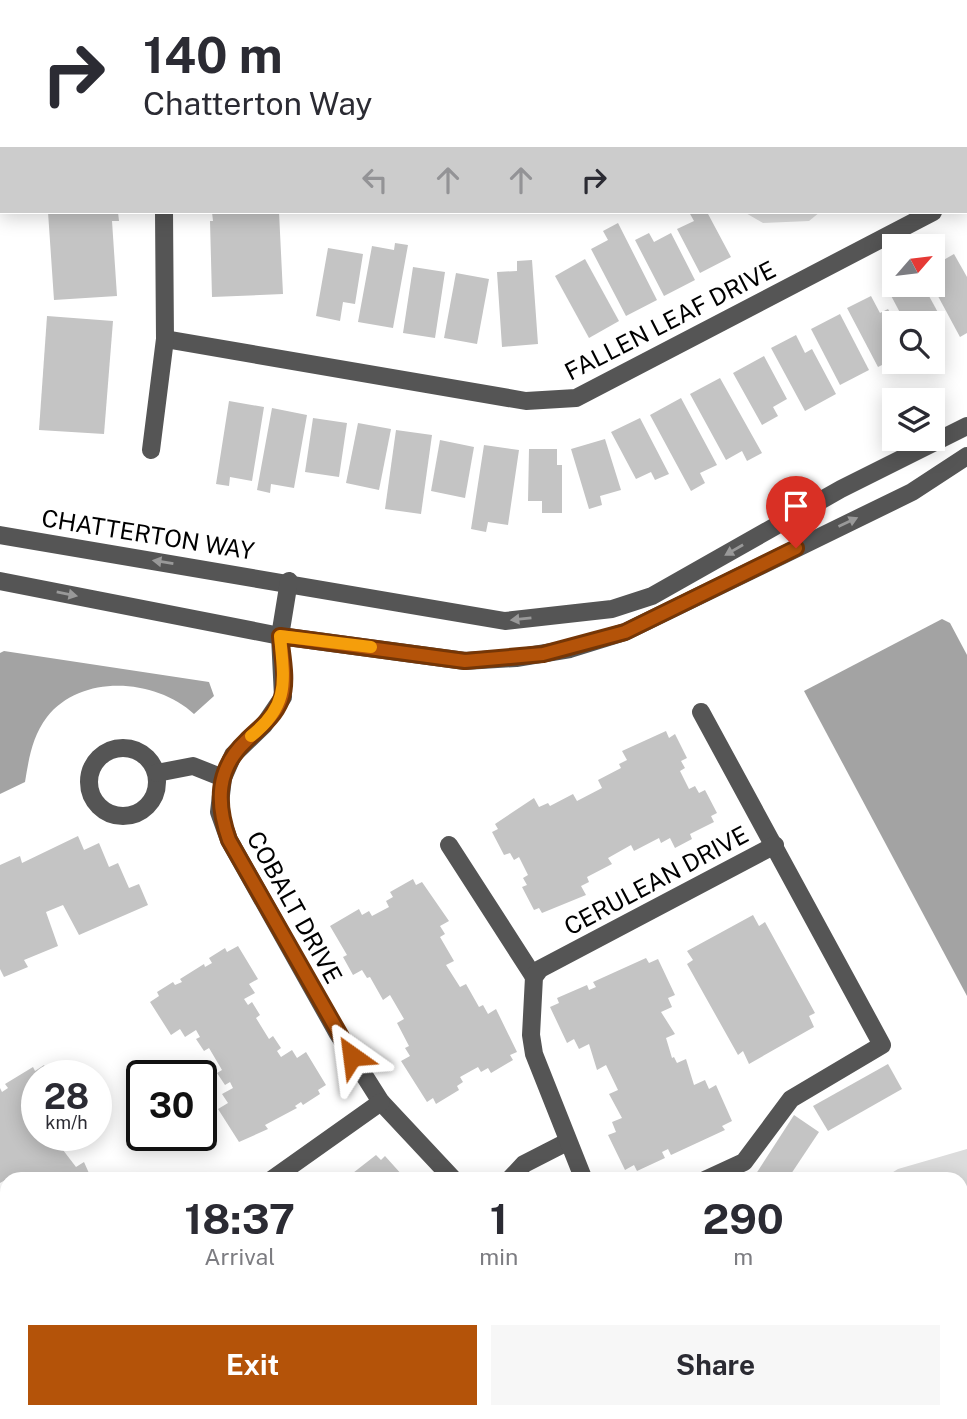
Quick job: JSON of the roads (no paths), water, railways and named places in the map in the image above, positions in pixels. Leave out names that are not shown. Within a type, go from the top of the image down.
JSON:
[{"type":"street","points":[[151,450],[165,339],[164,214]]},
{"type":"street","name":"FALLEN LEAF DRIVE","points":[[165,339],[526,401],[566,400],[576,398],[929,214]]},
{"type":"street","name":"CHATTERTON WAY","points":[[0,535],[289,582],[505,621],[611,609],[652,596],[841,489],[967,426]]},
{"type":"street","points":[[0,582],[280,636],[465,661],[516,658],[570,649],[625,632],[912,492],[967,456]]},
{"type":"street","points":[[280,636],[289,582]]},
{"type":"street","name":"COBALT DRIVE","points":[[280,636],[283,697],[264,725],[233,755],[223,778],[219,812],[229,840],[338,1034],[380,1102],[446,1172]]},
{"type":"street","points":[[701,712],[775,845]]},
{"type":"street","points":[[157,773],[192,766],[223,778]]},
{"type":"street","points":[[449,845],[534,977],[531,1035],[534,1054],[580,1172]]},
{"type":"street","name":"CERULEAN DRIVE","points":[[534,977],[540,969],[775,845],[882,1045],[791,1099],[744,1163],[723,1172]]},
{"type":"street","points":[[282,1172],[380,1102]]},
{"type":"street","points":[[516,1172],[524,1164],[567,1142]]}]
